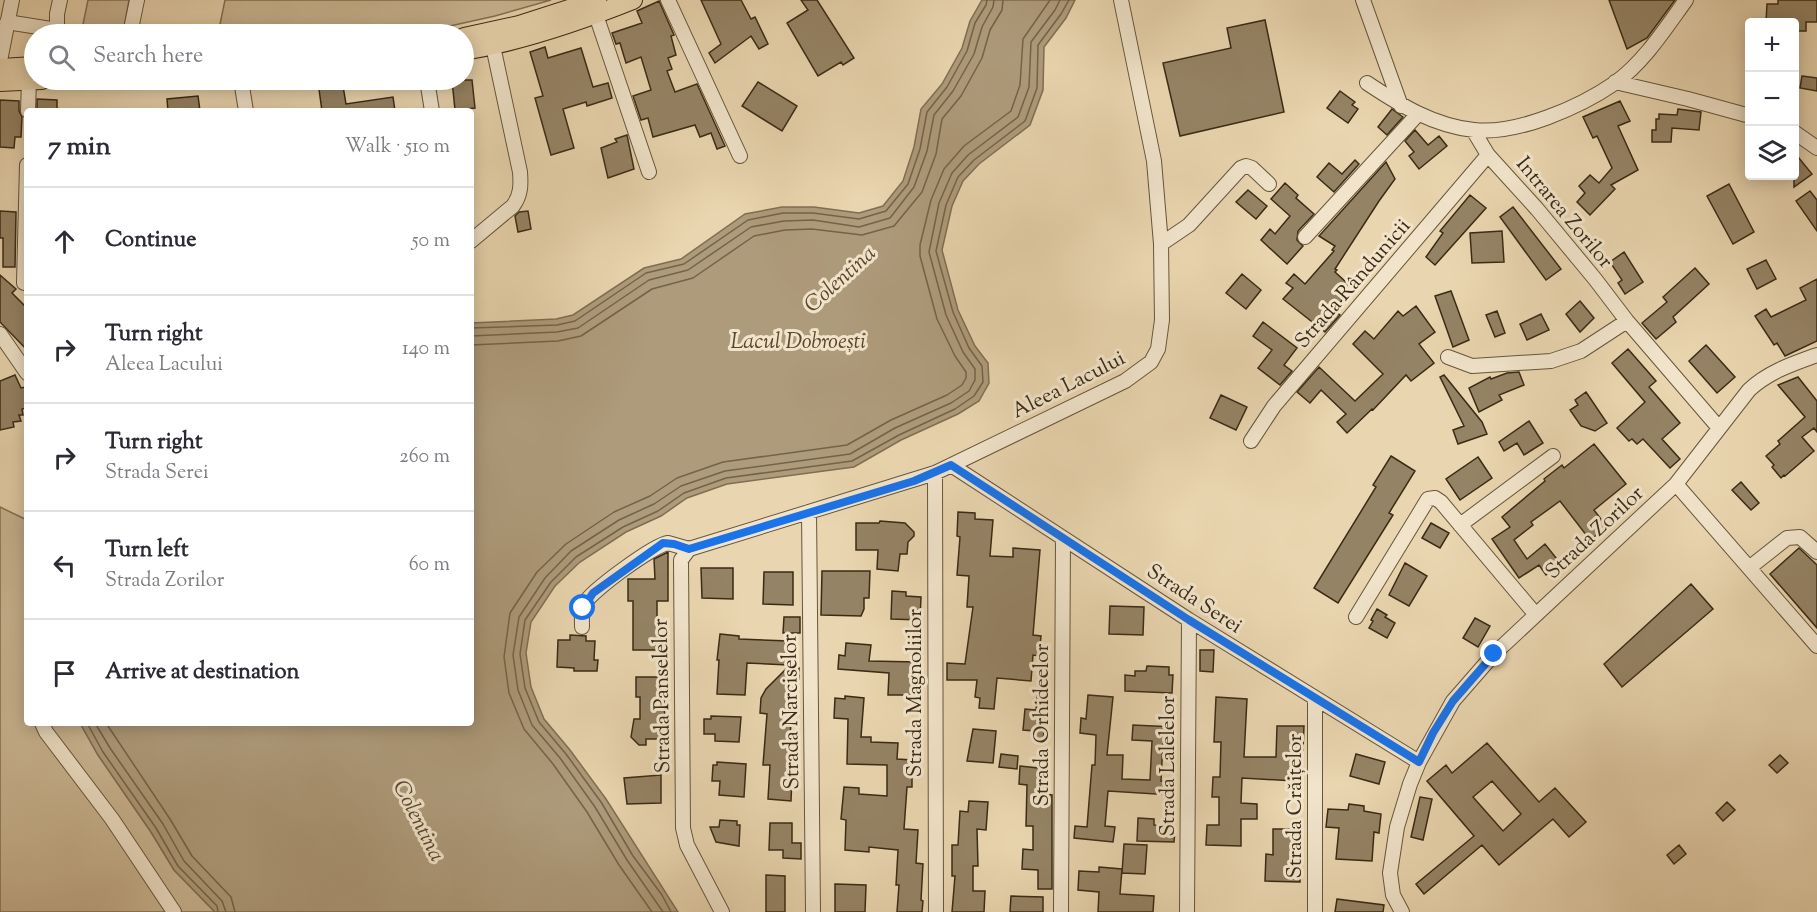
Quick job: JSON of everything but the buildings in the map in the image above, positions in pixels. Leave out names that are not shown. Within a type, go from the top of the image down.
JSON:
[{"type":"main road","points":[[474,35],[633,0]]},
{"type":"main road","points":[[474,49],[493,45],[596,7]]},
{"type":"main road","points":[[0,68],[24,73]]},
{"type":"main road","points":[[0,82],[24,77]]},
{"type":"street","points":[[0,61],[12,0]]},
{"type":"street","points":[[58,24],[60,0]]},
{"type":"street","points":[[132,24],[137,0]]},
{"type":"street","points":[[668,0],[740,156]]},
{"type":"street","name":"Aleea Lacului","points":[[689,549],[935,473],[1125,381],[1151,362],[1158,349],[1161,336],[1161,244],[1154,161],[1121,0]]},
{"type":"street","points":[[1363,0],[1401,106]]},
{"type":"street","points":[[1367,83],[1401,106],[1418,114],[1473,130],[1500,130],[1532,123],[1584,100],[1615,82],[1656,41],[1686,0]]},
{"type":"street","points":[[596,7],[649,172]]},
{"type":"street","points":[[7,22],[24,25]]},
{"type":"street","points":[[474,239],[507,213],[518,199],[520,190],[520,172],[493,45]]},
{"type":"street","points":[[1615,82],[1745,115]]},
{"type":"street","points":[[29,108],[32,90]]},
{"type":"street","points":[[243,90],[246,108]]},
{"type":"street","points":[[429,90],[432,108]]},
{"type":"street","points":[[1305,237],[1418,114]]},
{"type":"street","name":"Intrarea Zorilor","points":[[1473,130],[1488,155],[1537,209],[1627,321],[1719,428]]},
{"type":"street","points":[[1799,135],[1817,148]]},
{"type":"street","name":"Strada Rândunicii","points":[[1251,441],[1274,406],[1488,155]]},
{"type":"street","points":[[1161,244],[1189,225],[1241,168],[1246,166],[1252,168],[1269,184]]},
{"type":"street","points":[[1448,357],[1472,366],[1551,361],[1581,351],[1627,321]]},
{"type":"street","points":[[0,334],[24,369]]},
{"type":"street","name":"Strada Zorilor","points":[[1402,912],[1390,885],[1390,866],[1403,804],[1433,733],[1453,701],[1494,654],[1676,484],[1749,390],[1759,381],[1786,366],[1817,356]]},
{"type":"street","points":[[1460,525],[1553,456]]},
{"type":"street","name":"Strada Serei","points":[[951,465],[1189,620],[1419,762]]},
{"type":"street","name":"Strada Magnoliilor","points":[[935,473],[936,912]]},
{"type":"street","points":[[1676,484],[1817,646]]},
{"type":"street","points":[[1356,617],[1428,499],[1434,498],[1441,502],[1536,615]]},
{"type":"street","name":"Strada Narciselor","points":[[809,512],[813,912]]},
{"type":"street","points":[[1749,568],[1787,538],[1800,537],[1817,552]]},
{"type":"street","name":"Strada Orhideelor","points":[[1061,912],[1063,538]]},
{"type":"street","points":[[582,627],[583,608],[593,593],[651,550],[668,543],[689,549]]},
{"type":"street","name":"Strada Panselelor","points":[[689,549],[684,553],[680,567],[683,828],[687,845],[722,912]]},
{"type":"street","name":"Strada Lalelelor","points":[[1187,912],[1189,620]]},
{"type":"street","name":"Strada Crăițelor","points":[[1315,912],[1316,699]]},
{"type":"street","points":[[43,726],[112,819],[174,912]]},
{"type":"shaded area","points":[[88,0],[129,0],[125,24],[83,24]]},
{"type":"shaded area","points":[[225,0],[551,0],[459,24],[220,24]]},
{"type":"shaded area","points":[[0,507],[24,519],[24,726],[82,726],[98,755],[174,870],[215,912],[0,912]]},
{"type":"water","name":"Lacul Dobroești","points":[[982,0],[1075,0],[1066,18],[1044,47],[1043,90],[1030,125],[979,164],[963,181],[952,206],[942,250],[958,310],[975,346],[988,363],[989,383],[979,401],[958,414],[901,440],[854,467],[727,484],[687,498],[661,516],[626,532],[580,562],[555,586],[531,622],[526,653],[531,687],[544,719],[606,799],[678,912],[215,912],[174,870],[98,755],[82,726],[474,726],[474,323],[556,319],[573,315],[644,268],[681,259],[745,214],[782,207],[814,207],[859,213],[883,206],[903,181],[914,147],[921,109],[942,84],[962,48],[970,21]]},
{"type":"route","points":[[583,608],[585,601],[593,593],[663,543],[689,549],[914,481],[951,465],[1189,620],[1419,762],[1433,733],[1453,701],[1494,654]]},
{"type":"water label","name":"Colentina","points":[[839,278]]},
{"type":"water label","name":"Colentina","points":[[420,820]]}]
